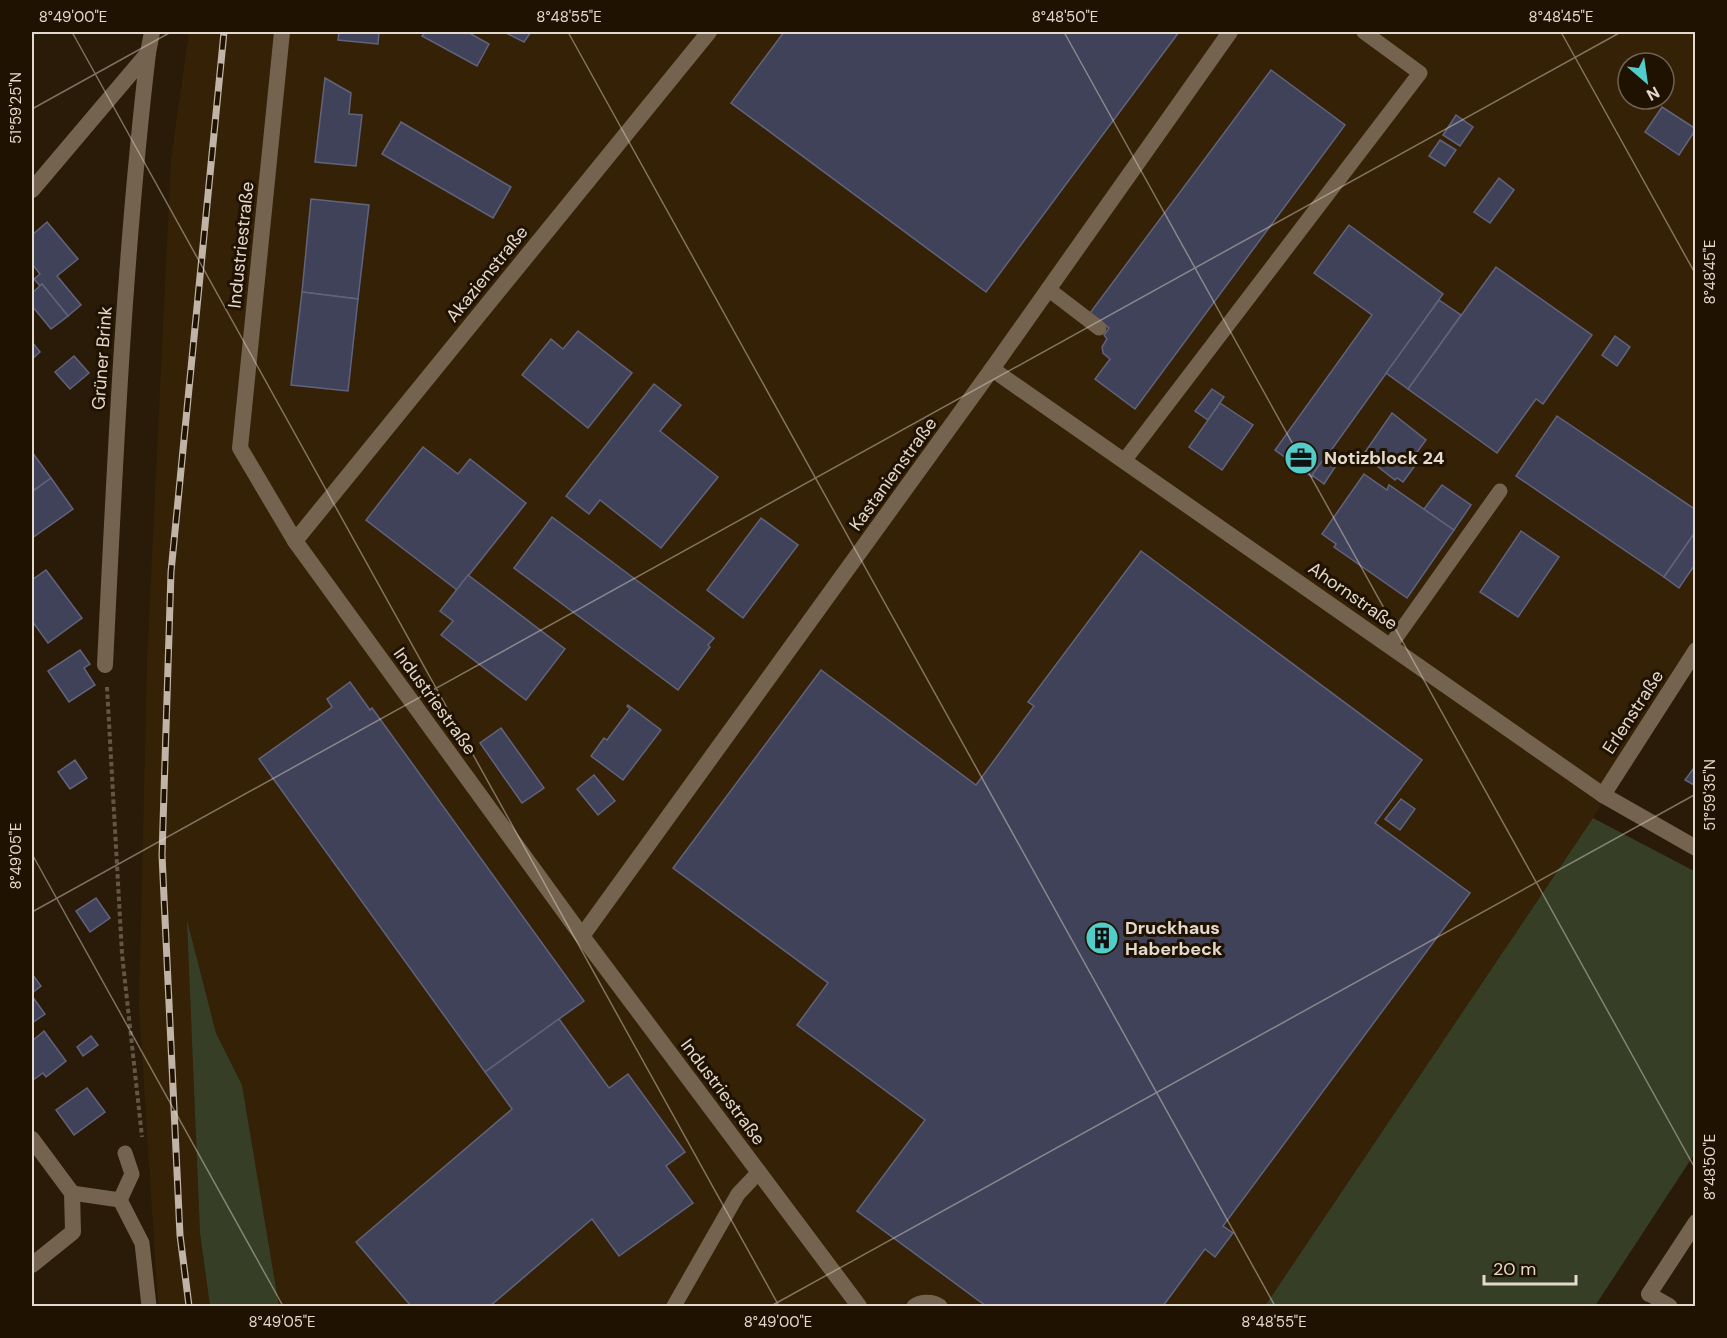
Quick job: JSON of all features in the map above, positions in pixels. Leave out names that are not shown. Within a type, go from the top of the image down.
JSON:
[{"type":"street","name":"Grüner Brink","points":[[105,665],[121,350],[137,143],[152,32]]},
{"type":"street","name":"Industriestraße","points":[[282,32],[240,448],[295,541],[582,936],[859,1306]]},
{"type":"street","name":"Akazienstraße","points":[[295,541],[709,32]]},
{"type":"street","name":"Kastanienstraße","points":[[582,936],[992,369],[1230,32]]},
{"type":"street","points":[[32,190],[148,53]]},
{"type":"street","name":"Ahornstraße","points":[[992,369],[1603,795],[1695,848]]},
{"type":"street","name":"Erlenstraße","points":[[1603,795],[1695,650]]},
{"type":"street","points":[[32,1139],[72,1193],[73,1232],[32,1265]]},
{"type":"street","points":[[1649,1294],[1695,1222]]},
{"type":"lane","points":[[1124,461],[1420,73],[1364,32]]},
{"type":"lane","points":[[1048,289],[1099,328]]},
{"type":"lane","points":[[1390,646],[1500,491]]},
{"type":"lane","points":[[120,1200],[132,1174],[125,1153]]},
{"type":"lane","points":[[674,1306],[738,1194],[759,1172]]},
{"type":"lane","points":[[72,1193],[120,1200]]},
{"type":"lane","points":[[120,1200],[142,1243],[149,1306]]},
{"type":"lane","points":[[1649,1294],[1670,1306]]},
{"type":"lane","points":[[914,1306],[919,1303],[935,1302],[940,1306]]},
{"type":"path","points":[[105,665],[122,954],[143,1148],[132,1174]]},
{"type":"shaded area","points":[[189,32],[1695,32],[1695,655],[1593,818],[1265,1306],[279,1306],[242,1085],[216,1033],[188,923],[200,1233],[210,1306],[158,1306],[139,1006],[147,660],[171,158]]},
{"type":"green space","points":[[1593,818],[1696,872],[1695,1153],[1595,1306],[1265,1306]]},
{"type":"green space","points":[[187,920],[216,1033],[242,1085],[279,1306],[210,1306],[200,1233]]},
{"type":"building","points":[[339,32],[379,32],[378,44],[338,40]]},
{"type":"building","points":[[425,32],[473,32],[471,34],[489,44],[477,66],[422,36]]},
{"type":"building","points":[[504,32],[531,32],[524,42]]},
{"type":"building","points":[[784,32],[1179,32],[986,292],[731,103]]},
{"type":"building","points":[[1271,70],[1345,125],[1135,409],[1095,379],[1110,359],[1103,353],[1102,347],[1107,339],[1104,335],[1109,328],[1090,313]]},
{"type":"building","points":[[325,78],[351,93],[349,114],[362,115],[356,166],[315,162]]},
{"type":"building","points":[[1659,111],[1668,111],[1696,129],[1679,155],[1645,132]]},
{"type":"building","points":[[1456,115],[1473,127],[1460,146],[1443,135]]},
{"type":"building","points":[[401,122],[511,187],[493,218],[382,154]]},
{"type":"building","points":[[1440,140],[1456,150],[1445,166],[1429,156]]},
{"type":"building","points":[[1499,178],[1514,190],[1490,223],[1474,212]]},
{"type":"building","points":[[311,199],[369,205],[358,299],[302,292]]},
{"type":"building","points":[[47,222],[78,259],[57,276],[81,305],[68,316],[42,284],[40,286],[34,279],[40,274],[32,264],[32,235]]},
{"type":"building","points":[[1349,225],[1443,294],[1312,477],[1275,450],[1372,315],[1314,273]]},
{"type":"building","points":[[1496,267],[1592,335],[1543,404],[1536,399],[1497,453],[1408,389]]},
{"type":"building","points":[[42,284],[68,316],[51,329],[32,306],[32,293]]},
{"type":"building","points":[[302,292],[358,299],[348,391],[291,385]]},
{"type":"building","points":[[1439,300],[1461,315],[1408,389],[1386,373]]},
{"type":"building","points":[[578,331],[632,373],[588,428],[522,375],[551,339],[563,349]]},
{"type":"building","points":[[1615,336],[1630,347],[1617,366],[1602,355]]},
{"type":"building","points":[[32,342],[40,352],[32,359]]},
{"type":"building","points":[[74,356],[89,373],[70,389],[55,372]]},
{"type":"building","points":[[654,384],[681,405],[660,431],[718,477],[661,548],[600,500],[589,514],[566,496]]},
{"type":"building","points":[[1212,389],[1224,397],[1208,420],[1195,411]]},
{"type":"building","points":[[1220,403],[1253,425],[1222,470],[1189,447]]},
{"type":"building","points":[[1392,413],[1426,440],[1409,463],[1414,467],[1403,482],[1397,478],[1395,480],[1363,455]]},
{"type":"building","points":[[1557,416],[1696,510],[1696,531],[1664,577],[1516,476]]},
{"type":"building","points":[[423,447],[458,474],[470,459],[526,503],[457,590],[366,520]]},
{"type":"building","points":[[32,452],[51,478],[34,490],[32,486]]},
{"type":"building","points":[[1328,453],[1339,461],[1324,484],[1312,475]]},
{"type":"building","points":[[1364,474],[1387,490],[1389,485],[1454,530],[1407,598],[1334,547],[1336,544],[1322,534]]},
{"type":"building","points":[[51,478],[73,509],[32,538],[32,492]]},
{"type":"building","points":[[1442,485],[1471,505],[1454,530],[1424,509]]},
{"type":"building","points":[[552,517],[714,638],[708,645],[710,647],[678,690],[514,568]]},
{"type":"building","points":[[761,518],[798,545],[743,618],[707,590]]},
{"type":"building","points":[[1521,531],[1559,557],[1518,617],[1480,592]]},
{"type":"building","points":[[1696,531],[1696,563],[1679,588],[1664,577]]},
{"type":"building","name":"Druckhaus Haberbeck","points":[[1141,551],[1422,760],[1375,823],[1470,893],[1223,1226],[1233,1233],[1215,1257],[1205,1249],[1163,1306],[986,1306],[857,1211],[925,1120],[797,1025],[828,983],[673,868],[821,670],[976,785],[1034,706],[1028,702]]},
{"type":"building","points":[[46,570],[82,618],[48,643],[32,621],[32,580]]},
{"type":"building","points":[[468,575],[565,649],[526,700],[441,635],[453,621],[440,611]]},
{"type":"building","points":[[80,650],[90,664],[84,668],[95,685],[69,702],[48,671]]},
{"type":"building","points":[[350,682],[370,710],[372,708],[584,1001],[485,1072],[259,759],[332,707],[327,699]]},
{"type":"building","points":[[628,705],[661,730],[623,780],[591,756],[604,738],[607,740],[630,709]]},
{"type":"building","points":[[501,728],[544,788],[522,803],[480,743]]},
{"type":"building","points":[[75,760],[87,778],[70,789],[58,772]]},
{"type":"building","points":[[1696,765],[1696,786],[1685,780]]},
{"type":"building","points":[[594,775],[615,801],[598,815],[577,789]]},
{"type":"building","points":[[1401,799],[1415,809],[1400,830],[1385,819]]},
{"type":"building","points":[[96,898],[110,918],[90,932],[76,911]]},
{"type":"building","points":[[32,974],[41,986],[32,993]]},
{"type":"building","points":[[32,996],[45,1014],[32,1023]]},
{"type":"building","points":[[559,1019],[609,1088],[628,1074],[685,1152],[666,1166],[693,1203],[619,1256],[592,1219],[490,1306],[411,1306],[356,1242],[512,1109],[485,1072]]},
{"type":"building","points":[[44,1031],[66,1061],[46,1077],[43,1073],[33,1080],[32,1041]]},
{"type":"building","points":[[91,1036],[98,1045],[83,1056],[77,1047]]},
{"type":"building","points":[[87,1088],[105,1112],[74,1135],[56,1110]]},
{"type":"railway","points":[[189,1306],[180,1235],[162,855],[171,572],[224,32]]},
{"type":"place","name":"Notizblock 24","points":[[1301,458]]},
{"type":"place","name":"Druckhaus Haberbeck","points":[[1102,938]]}]
